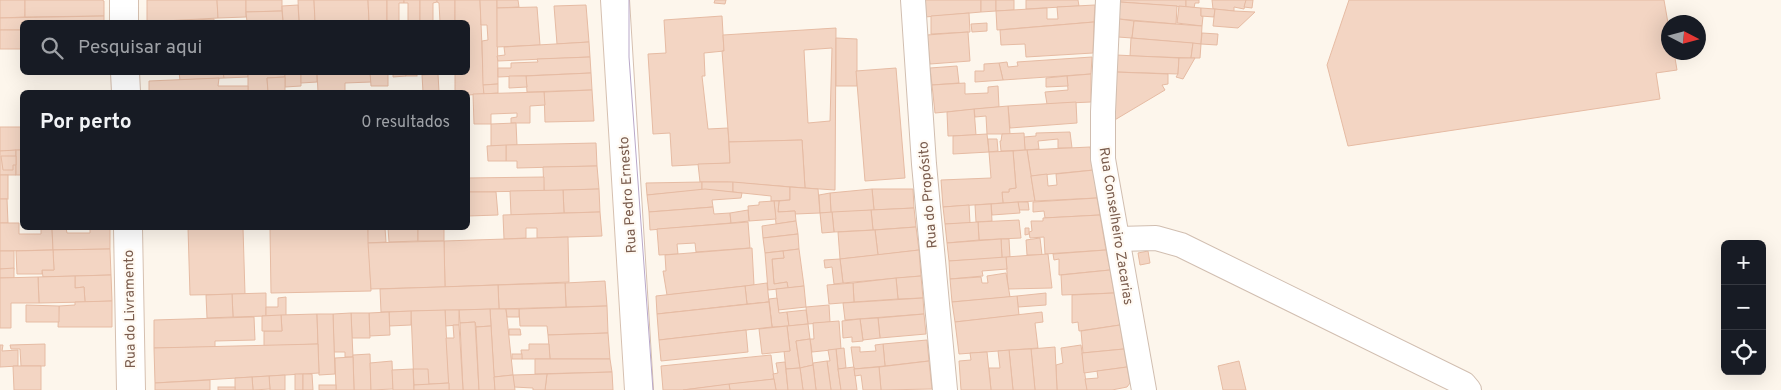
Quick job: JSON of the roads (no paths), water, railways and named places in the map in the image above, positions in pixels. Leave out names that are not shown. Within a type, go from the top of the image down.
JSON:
[{"type":"street","points":[[124,0],[124,20]]},
{"type":"street","name":"Rua Pedro Ernesto","points":[[615,0],[639,390]]},
{"type":"street","name":"Rua do Propósito","points":[[913,0],[924,164],[945,390]]},
{"type":"street","name":"Rua Conselheiro Zacarias","points":[[1108,0],[1103,159],[1144,390]]},
{"type":"street","points":[[125,75],[126,90]]},
{"type":"street","name":"Rua do Livramento","points":[[128,230],[131,390]]},
{"type":"street","points":[[1118,239],[1156,238],[1181,245],[1464,384],[1469,390]]},
{"type":"tram line","points":[[629,0],[629,57],[653,390]]}]
